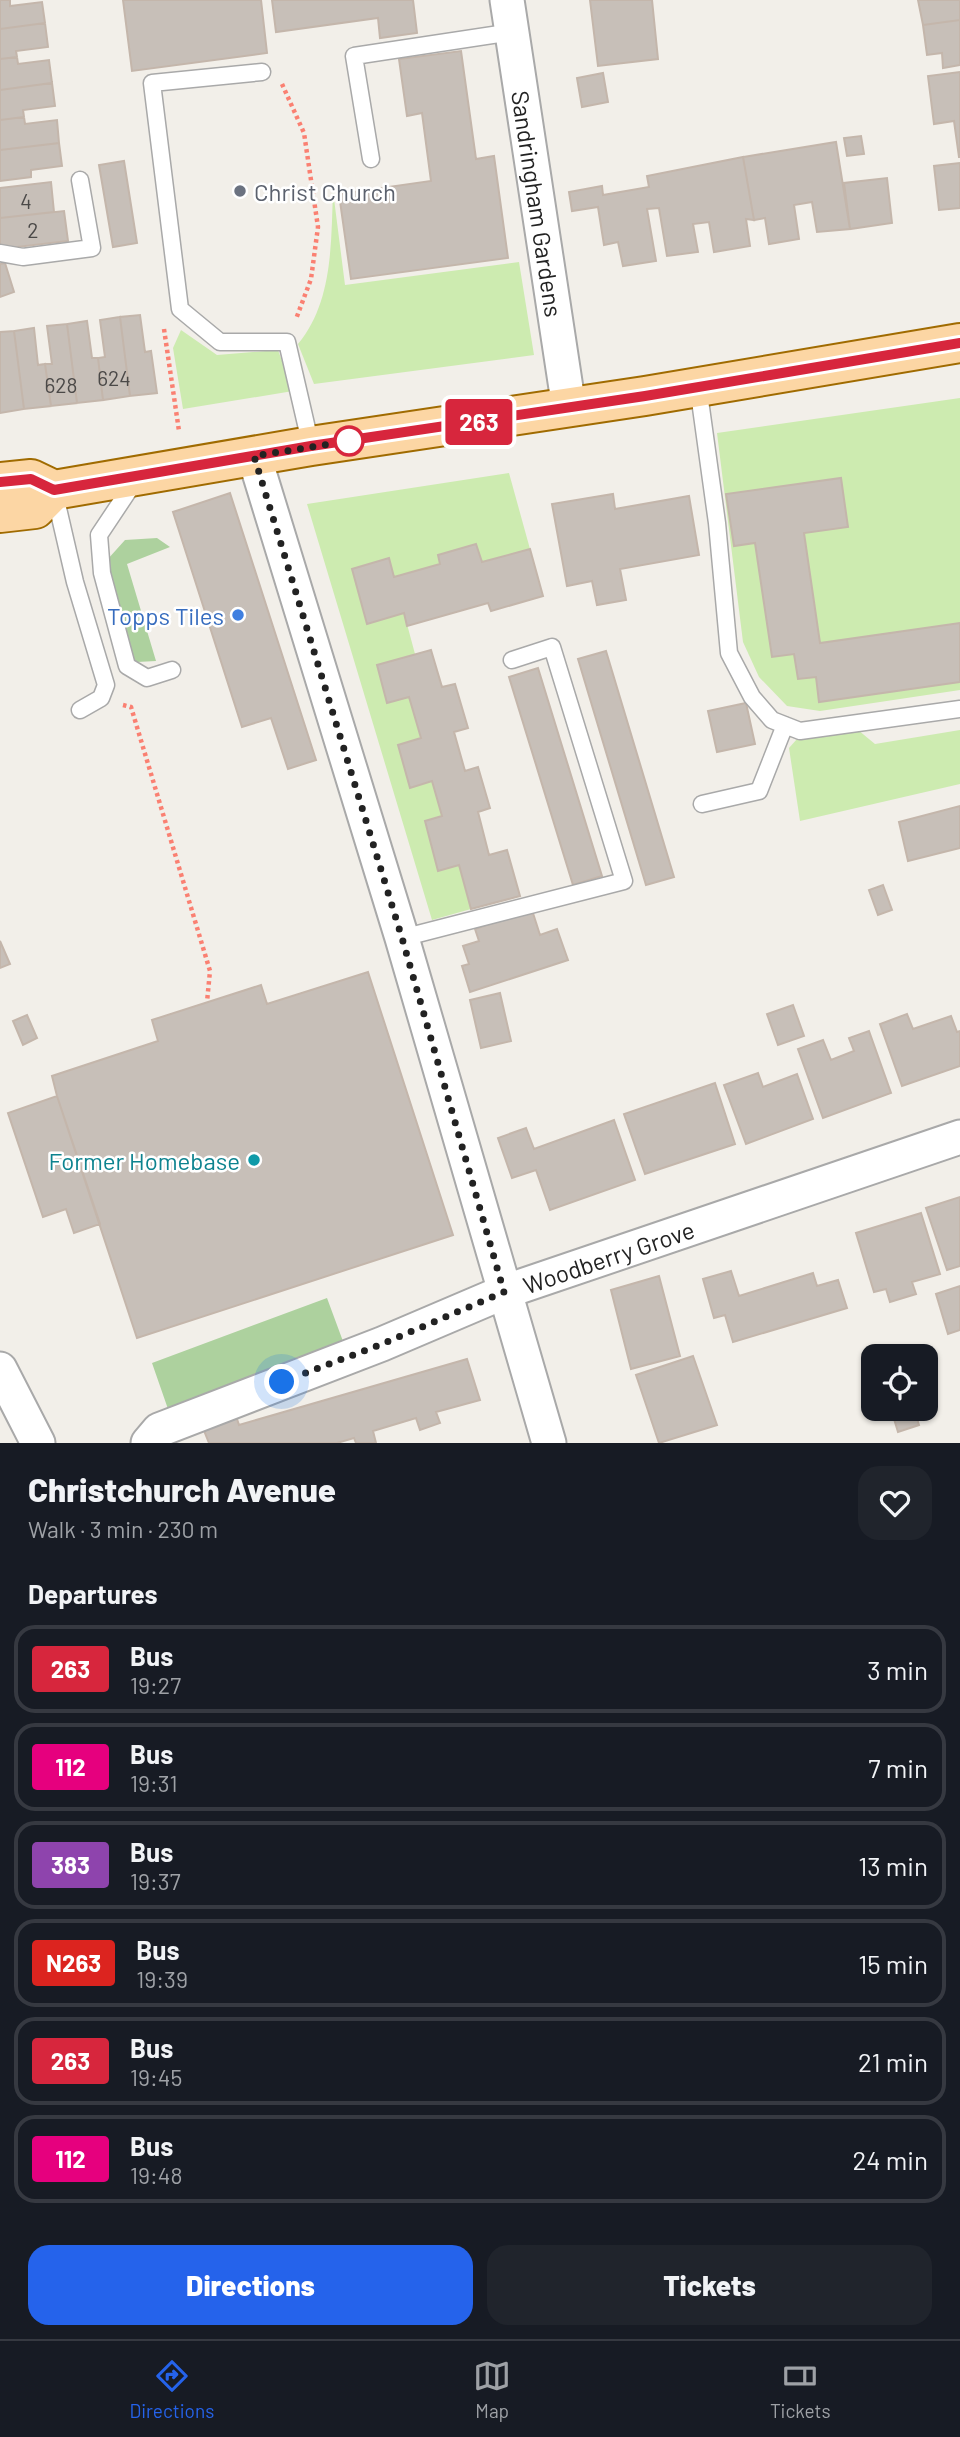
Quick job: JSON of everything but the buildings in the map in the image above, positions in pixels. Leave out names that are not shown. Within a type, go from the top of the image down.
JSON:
[{"type":"main road","points":[[0,513],[34,509],[54,490],[311,446],[569,408],[960,343]]},
{"type":"main road","points":[[0,482],[31,479],[54,490]]},
{"type":"street","name":"Sandringham Gardens","points":[[510,16],[569,408]]},
{"type":"street","points":[[254,456],[402,938],[549,1443]]},
{"type":"street","name":"Woodberry Grove","points":[[148,1443],[159,1430],[382,1344],[504,1292],[960,1137]]},
{"type":"street","points":[[0,1369],[38,1443]]},
{"type":"lane","points":[[370,159],[354,56],[510,16]]},
{"type":"lane","points":[[262,72],[152,83],[180,309],[220,342],[287,342],[311,446]]},
{"type":"lane","points":[[0,254],[23,257],[92,248],[80,180]]},
{"type":"lane","points":[[698,386],[717,523],[730,653],[752,697],[772,720],[800,731],[960,709]]},
{"type":"lane","points":[[138,476],[99,535],[102,573],[127,666],[147,678],[172,670]]},
{"type":"lane","points":[[54,490],[75,582],[106,685],[101,698],[80,710]]},
{"type":"lane","points":[[402,938],[624,881],[552,648],[512,660]]},
{"type":"lane","points":[[702,804],[758,791],[785,725]]},
{"type":"path","points":[[262,72],[282,83],[304,134],[318,227],[311,279],[287,342]]},
{"type":"path","points":[[180,309],[163,321],[184,467]]},
{"type":"path","points":[[101,698],[131,708],[210,971],[207,1002]]},
{"type":"green space","points":[[333,191],[345,285],[519,262],[534,355],[314,384],[298,344],[318,310],[324,291],[330,251]]},
{"type":"green space","points":[[181,330],[217,355],[278,350],[293,391],[183,409],[173,348]]},
{"type":"green space","points":[[960,398],[960,690],[820,711],[787,706],[759,677],[743,642],[717,433]]},
{"type":"green space","points":[[509,473],[530,549],[482,562],[476,544],[438,555],[440,564],[394,577],[388,559],[352,569],[367,624],[404,613],[415,654],[377,665],[409,697],[421,738],[398,745],[410,787],[432,781],[442,816],[425,822],[438,871],[459,865],[471,909],[432,920],[307,504]]},
{"type":"green space","points":[[157,538],[170,547],[127,564],[156,661],[137,662],[123,649],[107,560],[125,540]]},
{"type":"green space","points":[[858,730],[875,744],[960,730],[960,784],[800,821],[789,748],[797,739]]},
{"type":"green space","points":[[327,1298],[344,1344],[168,1409],[152,1363]]},
{"type":"bus line","name":"263","points":[[0,482],[31,479],[54,490],[311,446],[645,396],[960,343]]},
{"type":"place","name":"Christ Church","points":[[240,191]]},
{"type":"place","name":"Topps Tiles","points":[[238,615]]},
{"type":"place","name":"Former Homebase","points":[[254,1160]]},
{"type":"route","points":[[282,1382],[382,1344],[504,1292],[402,938],[254,456],[349,441]]}]
